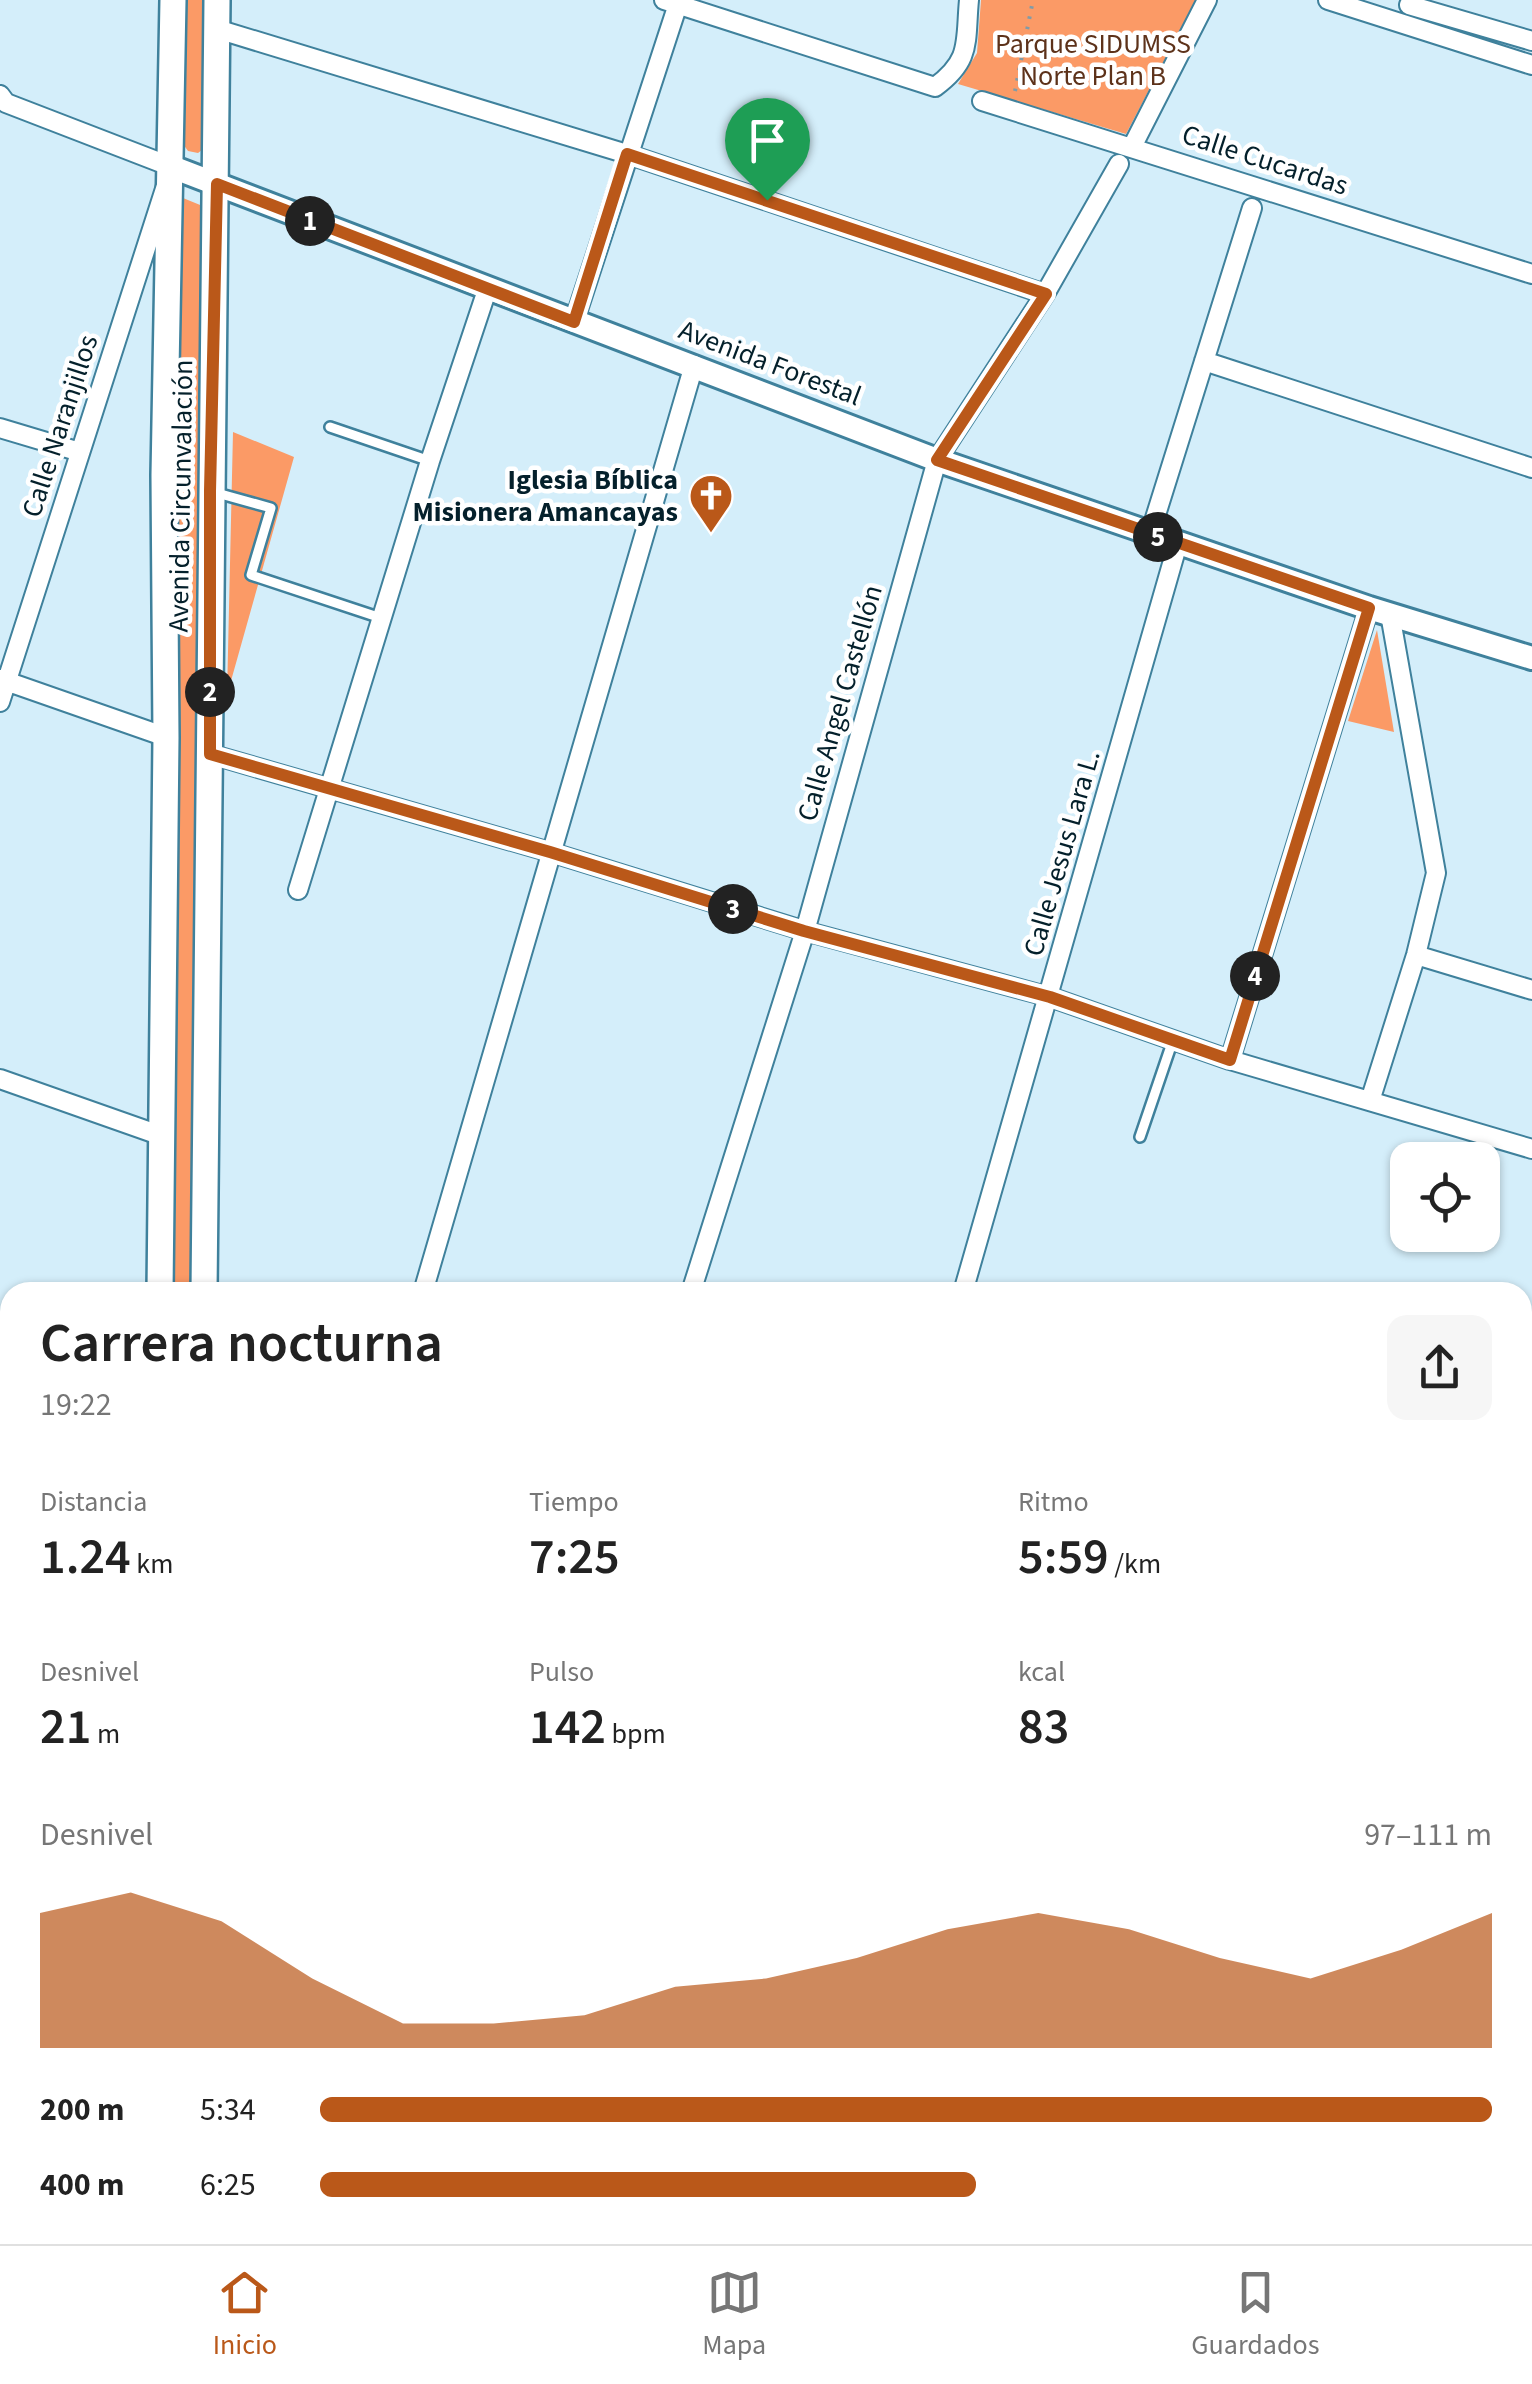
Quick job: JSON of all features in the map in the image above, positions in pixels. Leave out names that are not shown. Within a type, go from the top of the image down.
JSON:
[{"type":"main road","name":"Avenida Circunvalación","points":[[160,1282],[166,738],[164,475],[173,0]]},
{"type":"main road","name":"Avenida Circunvalación","points":[[204,1282],[217,0]]},
{"type":"street","points":[[574,322],[671,2],[936,87],[963,60],[969,0]]},
{"type":"street","points":[[1132,147],[1207,0]]},
{"type":"street","points":[[1328,0],[1532,65]]},
{"type":"street","points":[[1402,24],[1410,2],[1532,41]]},
{"type":"street","points":[[217,29],[627,154],[1046,294]]},
{"type":"street","name":"Calle Cucardas","points":[[982,101],[1532,274]]},
{"type":"street","name":"Avenida Forestal","points":[[2,105],[487,290],[694,364],[937,460],[1178,544],[1532,658]]},
{"type":"street","name":"Calle Angel Castellón","points":[[694,1282],[804,931],[937,460],[1046,294],[1119,164]]},
{"type":"street","name":"Calle Naranjillos","points":[[0,702],[3,680],[172,167]]},
{"type":"street","points":[[1150,534],[1252,208]]},
{"type":"street","points":[[298,890],[487,290]]},
{"type":"street","points":[[1204,361],[1532,468]]},
{"type":"street","points":[[426,1282],[694,364]]},
{"type":"street","points":[[0,428],[80,452]]},
{"type":"street","name":"Calle Jesus Lara L.","points":[[966,1282],[1178,544]]},
{"type":"street","points":[[1370,1101],[1416,955],[1436,873],[1380,611]]},
{"type":"street","points":[[1230,1060],[1380,611]]},
{"type":"street","points":[[3,680],[166,738]]},
{"type":"street","points":[[210,754],[550,852],[804,931],[1050,997],[1230,1060],[1532,1149]]},
{"type":"street","points":[[1416,955],[1532,990]]},
{"type":"street","points":[[0,1079],[162,1136]]},
{"type":"lane","points":[[330,427],[430,461]]},
{"type":"lane","points":[[210,491],[271,508],[251,574],[381,618]]},
{"type":"lane","points":[[1140,1136],[1173,1040]]},
{"type":"path","points":[[1012,110],[1033,0]]},
{"type":"green space","points":[[184,0],[208,0],[206,147],[198,153],[188,151],[183,144]]},
{"type":"green space","name":"Parque SIDUMSS Norte Plan B","points":[[981,0],[1196,0],[1126,134],[958,84],[977,53]]},
{"type":"green space","points":[[183,198],[205,207],[199,486],[194,1282],[171,1282],[176,468]]},
{"type":"green space","points":[[233,432],[294,457],[227,695]]},
{"type":"green space","points":[[1377,630],[1394,732],[1348,721]]},
{"type":"place","name":"Iglesia Bíblica Misionera Amancayas","points":[[711,534]]},
{"type":"route","points":[[627,154],[767,200],[1046,294],[937,460],[1369,608],[1230,1060],[1050,997],[804,931],[550,852],[210,754],[210,491],[217,184],[574,322],[627,154]]}]
